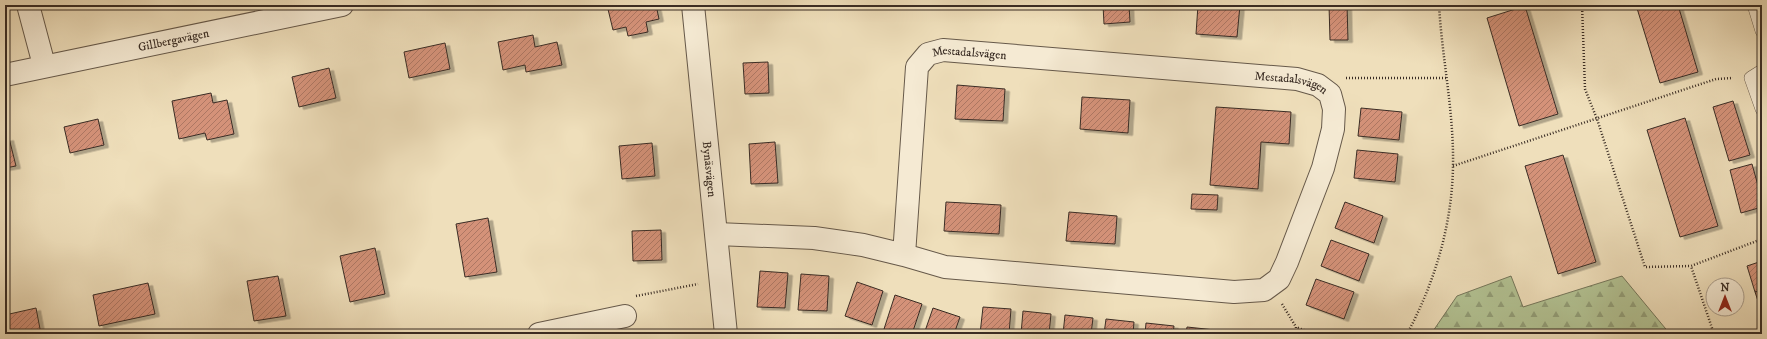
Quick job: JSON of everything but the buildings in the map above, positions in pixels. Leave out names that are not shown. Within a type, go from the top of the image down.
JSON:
[{"type":"street","points":[[28,5],[44,65]]},
{"type":"street","name":"Gillbergavägen","points":[[5,75],[44,65],[342,5]]},
{"type":"street","name":"Bynäsvägen","points":[[693,5],[726,334]]},
{"type":"street","name":"Mestadalsvägen","points":[[717,234],[814,238],[863,245],[945,267],[1234,292],[1264,290],[1279,279],[1288,262],[1323,168],[1333,129],[1334,109],[1330,94],[1318,85],[1297,79],[966,51],[943,50],[928,54],[917,68],[904,255]]},
{"type":"street","points":[[539,334],[625,316]]},
{"type":"lane","points":[[1754,5],[1762,31]]},
{"type":"lane","points":[[1756,74],[1762,109]]},
{"type":"path","points":[[1407,334],[1420,310],[1438,261],[1445,236],[1450,205],[1453,166],[1452,130],[1440,5]]},
{"type":"path","points":[[1582,5],[1585,89],[1597,119],[1645,268],[1691,266],[1762,239]]},
{"type":"path","points":[[1453,166],[1716,79],[1756,74]]},
{"type":"path","points":[[1318,85],[1345,78],[1446,78]]},
{"type":"path","points":[[1691,266],[1714,334]]},
{"type":"path","points":[[625,316],[623,303],[632,296],[692,284],[721,281]]},
{"type":"path","points":[[1296,334],[1296,327],[1314,334]]},
{"type":"green space","points":[[1511,276],[1523,307],[1622,276],[1670,334],[1431,334],[1457,296]]}]
